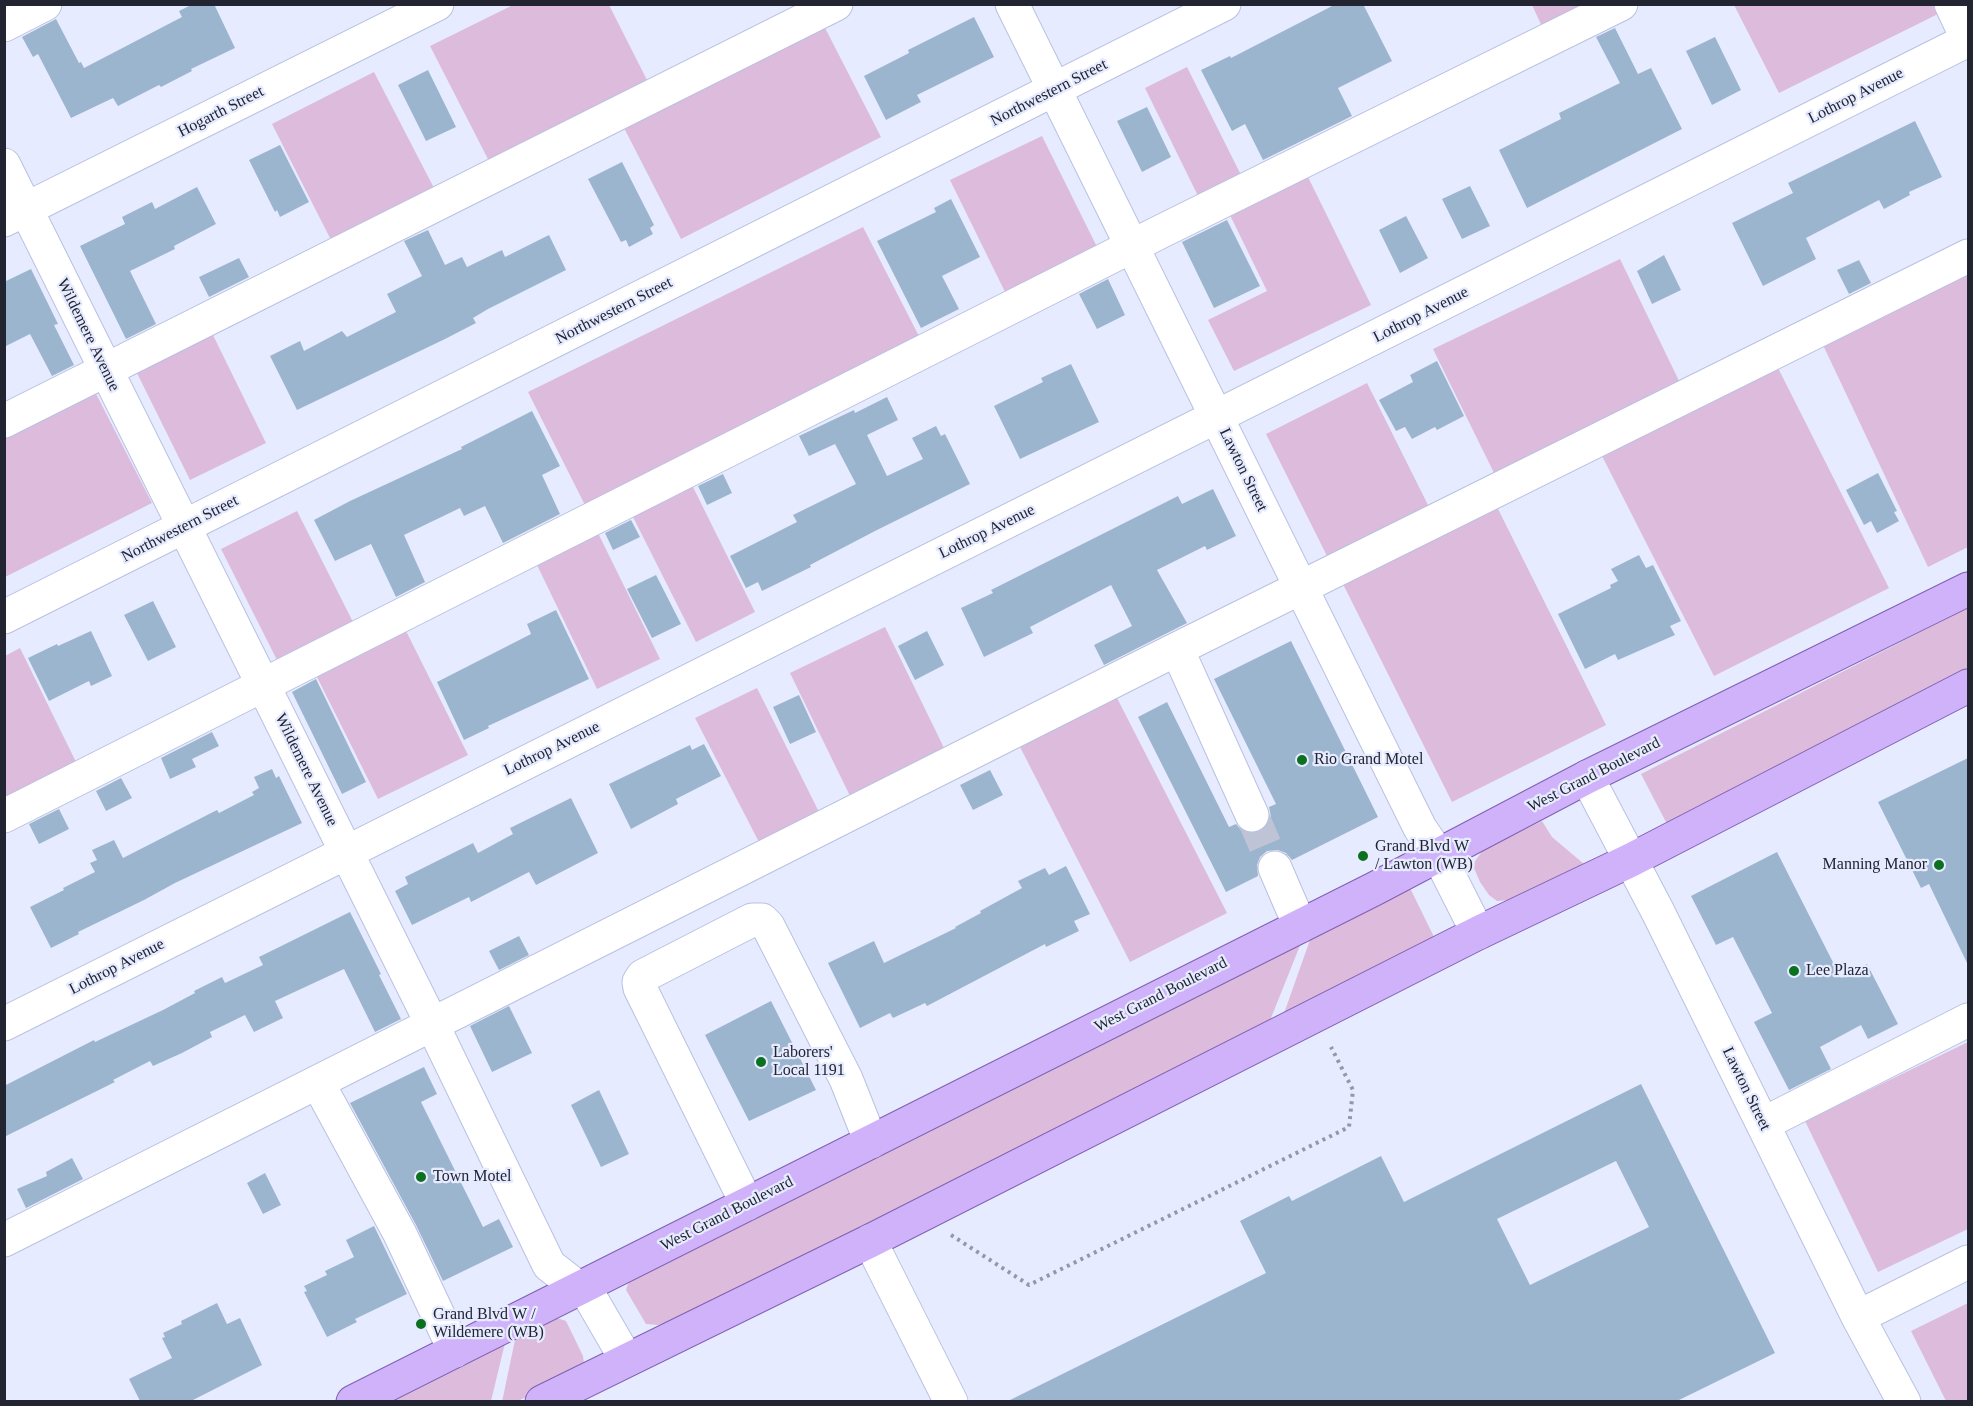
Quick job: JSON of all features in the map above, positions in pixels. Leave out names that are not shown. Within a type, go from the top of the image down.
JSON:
[{"type":"main road","name":"West Grand Boulevard","points":[[353,1401],[1300,926],[1587,777],[1968,589]]},
{"type":"main road","points":[[542,1401],[870,1241],[1478,933],[1630,860],[1968,686]]},
{"type":"street","points":[[4,25],[45,4]]},
{"type":"street","name":"Hogarth Street","points":[[15,215],[437,4]]},
{"type":"street","points":[[4,422],[836,4]]},
{"type":"street","name":"Lawton Street","points":[[1012,4],[1420,828],[1438,856],[1478,933]]},
{"type":"street","name":"Northwestern Street","points":[[4,617],[1224,4]]},
{"type":"street","points":[[4,816],[1131,247],[1621,4]]},
{"type":"street","points":[[1951,4],[1968,40]]},
{"type":"street","name":"Lothrop Avenue","points":[[4,1024],[1968,40]]},
{"type":"street","name":"Wildemere Avenue","points":[[4,165],[15,215],[105,370],[265,686],[549,1265],[590,1297],[626,1359]]},
{"type":"street","points":[[4,1240],[433,1026],[1177,649],[1968,256]]},
{"type":"street","points":[[1177,649],[1252,815]]},
{"type":"street","name":"Lawton Street","points":[[1587,777],[1858,1317],[1904,1401]]},
{"type":"street","points":[[1275,868],[1300,926]]},
{"type":"street","points":[[747,1204],[639,982],[643,976],[752,920],[762,920],[768,926],[846,1079],[871,1142]]},
{"type":"street","points":[[1763,1124],[1968,1020]]},
{"type":"street","points":[[318,1083],[400,1234],[455,1351]]},
{"type":"street","points":[[870,1241],[951,1401]]},
{"type":"street","points":[[1858,1317],[1968,1262]]},
{"type":"path","points":[[951,1235],[1029,1285],[1349,1127],[1353,1090],[1331,1047]]},
{"type":"shaded area","points":[[1939,4],[1942,12],[1779,93],[1734,5]]},
{"type":"shaded area","points":[[513,5],[609,5],[649,84],[491,165],[430,46]]},
{"type":"shaded area","points":[[1532,5],[1605,5],[1545,33]]},
{"type":"shaded area","points":[[822,22],[881,137],[681,239],[622,124]]},
{"type":"shaded area","points":[[1187,67],[1243,179],[1200,200],[1145,88]]},
{"type":"shaded area","points":[[374,72],[435,190],[332,242],[272,124]]},
{"type":"shaded area","points":[[1042,136],[1099,251],[1007,296],[950,180]]},
{"type":"shaded area","points":[[1307,175],[1371,305],[1234,371],[1208,320],[1267,291],[1229,213]]},
{"type":"shaded area","points":[[863,227],[923,344],[588,511],[528,392]]},
{"type":"shaded area","points":[[1620,259],[1682,387],[1496,477],[1433,349]]},
{"type":"shaded area","points":[[1968,273],[1968,547],[1928,567],[1823,345]]},
{"type":"shaded area","points":[[208,325],[266,443],[190,480],[132,363]]},
{"type":"shaded area","points":[[1777,366],[1889,588],[1714,676],[1601,454]]},
{"type":"shaded area","points":[[1367,383],[1431,511],[1330,562],[1266,434]]},
{"type":"shaded area","points":[[91,384],[152,503],[5,577],[5,429]]},
{"type":"shaded area","points":[[692,485],[755,612],[696,642],[632,515]]},
{"type":"shaded area","points":[[1495,503],[1606,725],[1452,802],[1341,580]]},
{"type":"shaded area","points":[[297,511],[355,626],[279,664],[221,549]]},
{"type":"shaded area","points":[[598,533],[660,659],[597,689],[536,563]]},
{"type":"shaded area","points":[[1968,608],[1968,672],[1667,824],[1641,774]]},
{"type":"shaded area","points":[[404,627],[468,755],[378,799],[314,671]]},
{"type":"shaded area","points":[[885,627],[946,752],[851,798],[790,673]]},
{"type":"shaded area","points":[[20,648],[77,764],[5,801],[5,656]]},
{"type":"shaded area","points":[[757,688],[821,816],[762,848],[695,718]]},
{"type":"shaded area","points":[[1116,696],[1227,913],[1130,962],[1019,745]]},
{"type":"shaded area","points":[[1542,821],[1552,837],[1584,864],[1511,900],[1497,901],[1489,895],[1480,882],[1474,868],[1475,861],[1483,850]]},
{"type":"shaded area","points":[[1410,888],[1435,939],[1282,1019],[1311,937]]},
{"type":"shaded area","points":[[1301,943],[1269,1023],[668,1323],[646,1324],[626,1290],[630,1277]]},
{"type":"shaded area","points":[[1968,1042],[1968,1229],[1878,1272],[1805,1121]]},
{"type":"shaded area","points":[[1968,1303],[1968,1401],[1946,1401],[1911,1331]]},
{"type":"shaded area","points":[[554,1317],[566,1321],[583,1356],[584,1364],[581,1369],[518,1401],[502,1402],[516,1335]]},
{"type":"shaded area","points":[[505,1343],[491,1401],[388,1401]]},
{"type":"building","points":[[193,4],[214,4],[235,48],[191,69],[192,71],[161,87],[159,85],[118,106],[113,98],[71,118],[38,54],[33,57],[22,37],[56,19],[79,63],[81,62],[84,68],[182,17],[179,11]]},
{"type":"building","points":[[1336,4],[1363,4],[1392,61],[1338,88],[1352,116],[1263,160],[1245,124],[1232,131],[1201,70],[1230,56],[1231,58]]},
{"type":"building","points":[[974,17],[994,57],[917,95],[921,102],[886,120],[864,76],[909,53],[908,50]]},
{"type":"building","points":[[1615,28],[1638,74],[1651,68],[1682,129],[1527,208],[1499,150],[1561,119],[1559,113],[1620,83],[1596,37]]},
{"type":"building","points":[[1715,37],[1741,90],[1712,105],[1686,51]]},
{"type":"building","points":[[428,70],[456,127],[426,141],[398,85]]},
{"type":"building","points":[[1147,107],[1171,157],[1142,172],[1117,121]]},
{"type":"building","points":[[1915,121],[1942,177],[1909,192],[1910,195],[1884,209],[1879,200],[1806,238],[1816,259],[1763,286],[1732,223],[1793,193],[1788,183]]},
{"type":"building","points":[[280,145],[309,202],[280,217],[277,210],[275,212],[249,160]]},
{"type":"building","points":[[622,162],[654,225],[650,228],[653,234],[629,247],[626,240],[621,242],[588,179]]},
{"type":"building","points":[[1470,186],[1490,226],[1462,239],[1442,199]]},
{"type":"building","points":[[197,187],[216,224],[174,246],[175,249],[130,271],[156,324],[126,339],[80,246],[125,224],[122,217],[152,202],[155,209]]},
{"type":"building","points":[[951,199],[980,257],[942,276],[959,309],[921,328],[877,241],[936,212],[934,208]]},
{"type":"building","points":[[1406,216],[1428,258],[1400,273],[1379,230]]},
{"type":"building","points":[[1227,220],[1260,286],[1214,308],[1182,242]]},
{"type":"building","points":[[428,230],[445,265],[462,257],[467,267],[502,250],[505,257],[549,235],[566,270],[488,309],[473,318],[476,323],[297,410],[270,356],[300,341],[304,351],[342,331],[347,337],[396,312],[387,294],[422,276],[404,241]]},
{"type":"building","points":[[1664,255],[1681,290],[1652,304],[1637,271]]},
{"type":"building","points":[[239,258],[249,277],[209,297],[199,277]]},
{"type":"building","points":[[1859,260],[1871,283],[1849,294],[1837,270]]},
{"type":"building","points":[[31,269],[58,324],[54,325],[74,365],[52,376],[30,334],[4,347],[4,282]]},
{"type":"building","points":[[1108,279],[1125,315],[1097,329],[1079,294]]},
{"type":"building","points":[[1437,361],[1464,416],[1437,430],[1435,427],[1412,439],[1405,427],[1396,431],[1379,400],[1413,382],[1410,375]]},
{"type":"building","points":[[1071,364],[1099,422],[1020,459],[994,406],[1043,382],[1041,378]]},
{"type":"building","points":[[887,397],[898,420],[867,435],[887,476],[923,459],[912,438],[936,426],[941,436],[945,434],[970,484],[762,591],[758,582],[746,588],[730,556],[797,522],[793,515],[856,484],[835,444],[809,456],[799,436]]},
{"type":"building","points":[[532,411],[560,466],[542,475],[560,514],[503,543],[485,506],[464,516],[460,508],[404,535],[425,582],[396,597],[371,544],[335,561],[314,520],[462,449],[461,447]]},
{"type":"building","points":[[1878,473],[1897,511],[1894,512],[1899,521],[1877,533],[1871,521],[1864,525],[1846,490]]},
{"type":"building","points":[[723,474],[732,493],[707,505],[698,486]]},
{"type":"building","points":[[1213,489],[1236,536],[1207,550],[1205,546],[1157,570],[1187,623],[1104,665],[1094,645],[1132,626],[1111,585],[1030,627],[1033,633],[984,657],[961,608],[993,593],[991,590],[1178,496],[1182,504]]},
{"type":"building","points":[[631,520],[640,537],[613,550],[605,533]]},
{"type":"building","points":[[1639,555],[1646,568],[1653,565],[1681,621],[1670,626],[1675,635],[1618,660],[1615,654],[1585,669],[1558,614],[1611,588],[1610,585],[1618,581],[1611,569]]},
{"type":"building","points":[[656,575],[681,624],[652,638],[627,589]]},
{"type":"building","points":[[153,601],[176,647],[148,661],[124,615]]},
{"type":"building","points":[[556,610],[589,679],[488,726],[489,728],[464,740],[437,682],[531,634],[527,624]]},
{"type":"building","points":[[91,631],[112,676],[91,686],[89,681],[49,701],[28,658]]},
{"type":"building","points":[[927,631],[944,665],[915,680],[898,646]]},
{"type":"building","name":"Rio Grand Motel","points":[[1291,641],[1378,817],[1292,860],[1286,853],[1278,850],[1267,851],[1260,857],[1257,865],[1258,876],[1226,892],[1138,717],[1167,702],[1229,827],[1236,824],[1242,831],[1250,834],[1260,832],[1267,826],[1271,817],[1269,807],[1276,804],[1214,679]]},
{"type":"building","points":[[316,679],[366,782],[342,794],[292,692]]},
{"type":"building","points":[[799,695],[816,732],[790,744],[773,707]]},
{"type":"building","points":[[212,732],[219,746],[192,759],[196,767],[170,779],[161,758]]},
{"type":"building","points":[[704,744],[721,776],[676,799],[678,804],[631,829],[609,784],[690,745],[692,750]]},
{"type":"building","name":"Manning Manor","points":[[1968,758],[1968,965],[1929,884],[1921,888],[1878,802]]},
{"type":"building","points":[[272,769],[276,778],[279,776],[302,823],[175,883],[51,948],[30,907],[95,872],[90,863],[97,860],[92,850],[114,840],[123,858],[217,810],[219,813],[254,795],[252,792],[259,788],[254,777]]},
{"type":"building","points":[[990,770],[1003,795],[973,810],[960,785]]},
{"type":"building","points":[[121,778],[132,798],[106,811],[96,791]]},
{"type":"building","points":[[571,798],[598,853],[536,885],[529,872],[471,902],[469,897],[412,925],[395,891],[408,884],[405,877],[473,843],[478,853],[513,834],[510,828]]},
{"type":"building","points":[[59,809],[69,829],[39,844],[29,824]]},
{"type":"building","name":"Lee Plaza","points":[[1777,852],[1841,978],[1867,964],[1898,1024],[1868,1039],[1861,1025],[1820,1047],[1831,1069],[1789,1090],[1754,1022],[1772,1013],[1733,937],[1716,945],[1691,896]]},
{"type":"building","points":[[1066,866],[1090,914],[1074,921],[1079,931],[1046,947],[1045,944],[927,1006],[925,1003],[893,1018],[890,1013],[860,1028],[828,963],[874,941],[884,963],[956,928],[981,913],[980,911],[1022,888],[1018,881],[1045,868],[1049,875]]},
{"type":"building","points":[[350,912],[401,1019],[375,1032],[344,969],[275,1001],[283,1018],[254,1032],[245,1015],[210,1032],[212,1037],[182,1053],[153,1066],[150,1061],[113,1080],[115,1082],[4,1137],[4,1086],[94,1040],[95,1042],[163,1010],[222,977],[225,983],[263,965],[259,957]]},
{"type":"building","points":[[519,936],[529,955],[499,970],[489,951]]},
{"type":"building","name":"Laborers' Local 1191","points":[[771,1001],[816,1090],[749,1121],[705,1035]]},
{"type":"building","points":[[509,1006],[532,1053],[492,1072],[470,1026]]},
{"type":"building","name":"Town Motel","points":[[424,1067],[437,1094],[421,1102],[483,1227],[499,1219],[513,1247],[443,1281],[416,1225],[350,1103]]},
{"type":"building","points":[[1641,1084],[1775,1353],[1677,1401],[1008,1401],[1266,1273],[1240,1221],[1289,1196],[1292,1201],[1381,1156],[1404,1202]],"holes":[[[1616,1161],[1649,1227],[1530,1285],[1497,1219]]]},
{"type":"building","points":[[599,1090],[629,1154],[601,1167],[571,1105]]},
{"type":"building","points":[[72,1158],[83,1179],[26,1208],[17,1189],[47,1176],[46,1172]]},
{"type":"building","points":[[265,1173],[281,1205],[263,1214],[247,1183]]},
{"type":"building","points":[[374,1226],[407,1294],[355,1319],[357,1322],[327,1337],[304,1292],[307,1291],[304,1286],[327,1275],[325,1271],[354,1257],[346,1240]]},
{"type":"building","points":[[217,1303],[227,1324],[240,1318],[262,1365],[191,1401],[140,1401],[129,1379],[172,1358],[162,1338],[165,1337],[163,1333]]},
{"type":"tunnel","points":[[1252,815],[1275,868]]},
{"type":"place","name":"Rio Grand Motel","points":[[1302,760]]},
{"type":"place","name":"Grand Blvd W / Lawton (WB)","points":[[1363,856]]},
{"type":"place","name":"Manning Manor","points":[[1939,865]]},
{"type":"place","name":"Lee Plaza","points":[[1794,971]]},
{"type":"place","name":"Laborers' Local 1191","points":[[761,1062]]},
{"type":"place","name":"Town Motel","points":[[421,1177]]},
{"type":"place","name":"Grand Blvd W / Wildemere (WB)","points":[[421,1324]]}]
